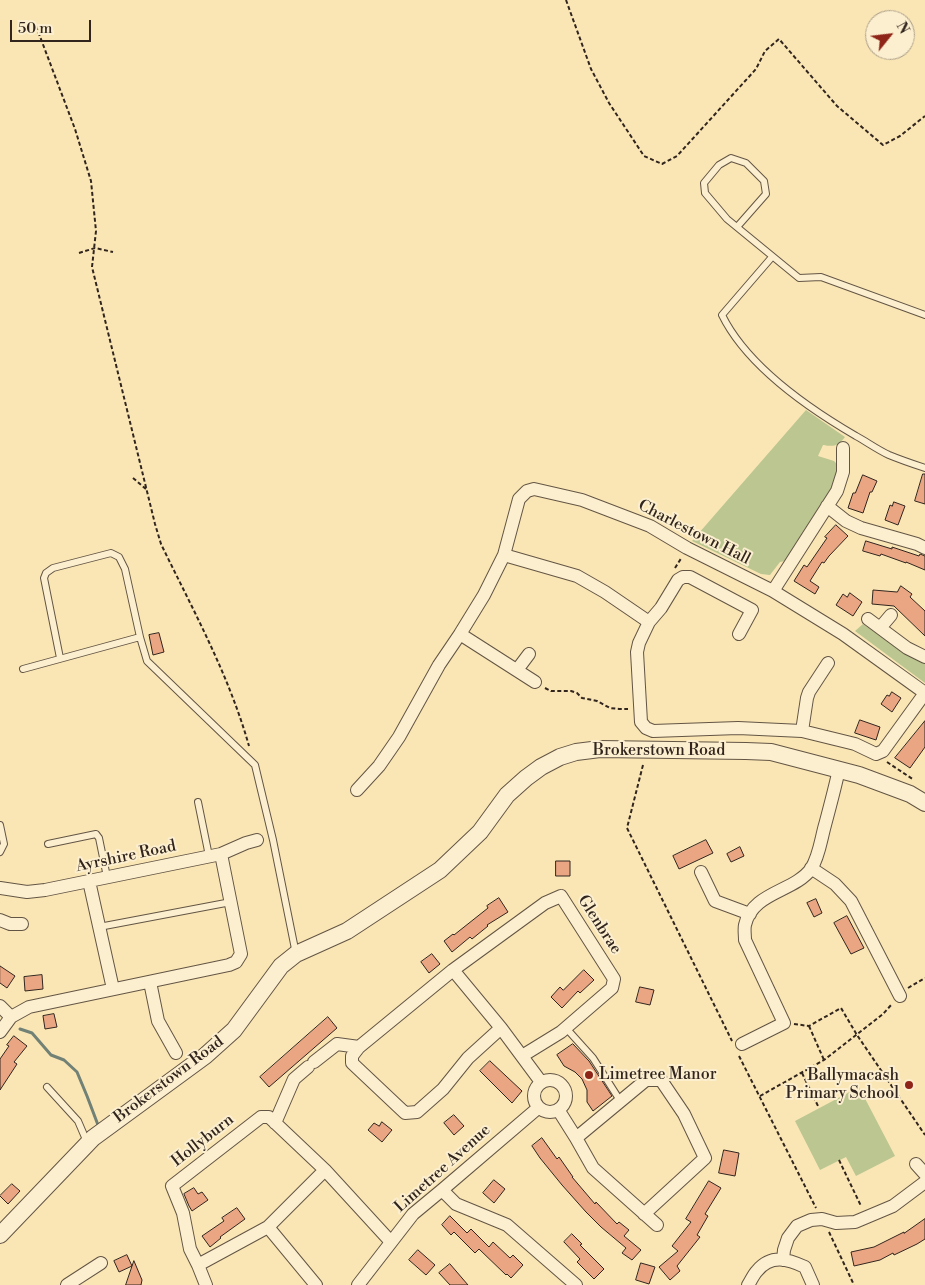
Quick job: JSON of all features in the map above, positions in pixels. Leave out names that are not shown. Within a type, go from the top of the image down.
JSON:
[{"type":"street","points":[[773,591],[837,491],[844,472],[843,448]]},
{"type":"street","name":"Charlestown Hall","points":[[357,790],[379,766],[399,737],[439,665],[484,595],[504,555],[519,499],[527,491],[534,489],[582,500],[650,526],[687,548],[773,591],[843,634],[925,693]]},
{"type":"street","points":[[827,506],[846,521],[861,528],[925,548]]},
{"type":"street","points":[[504,555],[577,576],[605,592],[649,622]]},
{"type":"street","points":[[739,634],[752,610],[690,576],[678,580],[662,608],[649,622],[637,652],[641,722],[646,728],[653,731],[738,728],[802,731],[855,744],[876,754],[883,751],[925,693]]},
{"type":"street","points":[[880,628],[890,614]]},
{"type":"street","points":[[868,619],[907,648],[925,657]]},
{"type":"street","points":[[460,634],[535,682]]},
{"type":"street","points":[[517,670],[529,654]]},
{"type":"street","points":[[802,731],[809,692],[828,663]]},
{"type":"street","name":"Brokerstown Road","points":[[0,1235],[93,1138],[205,1056],[234,1030],[280,966],[296,954],[347,931],[440,870],[480,832],[507,794],[541,766],[560,757],[576,752],[600,749],[771,752],[839,769],[887,784],[925,803]]},
{"type":"street","points":[[739,1049],[784,1024],[745,940],[745,925],[756,906],[795,883],[811,868],[818,851],[839,769]]},
{"type":"street","name":"Ayrshire Road","points":[[0,888],[27,892],[45,890],[215,855],[257,840]]},
{"type":"street","points":[[0,1032],[11,1017],[29,1007],[236,962],[241,954],[230,902],[215,855]]},
{"type":"street","points":[[811,868],[835,884],[851,901],[900,996]]},
{"type":"street","points":[[701,872],[715,901],[750,914]]},
{"type":"street","points":[[89,881],[113,989]]},
{"type":"street","name":"Glenbrae","points":[[359,1047],[453,970],[545,903],[561,896],[614,979],[612,988],[561,1032],[522,1056]]},
{"type":"street","points":[[0,920],[10,924],[22,924]]},
{"type":"street","points":[[453,970],[542,1082]]},
{"type":"street","points":[[150,982],[158,1021],[176,1053]]},
{"type":"street","points":[[0,1006],[11,1017]]},
{"type":"street","points":[[359,1047],[352,1056],[352,1063],[406,1113],[417,1112],[443,1089],[468,1058],[501,1028]]},
{"type":"street","points":[[359,1047],[337,1044],[294,1079],[275,1122],[325,1170],[391,1242]]},
{"type":"street","points":[[552,1080],[564,1088],[567,1098],[562,1107],[548,1113],[538,1108],[534,1099],[538,1085],[552,1080]]},
{"type":"street","points":[[576,1138],[646,1080],[661,1080],[684,1114],[705,1158],[644,1214]]},
{"type":"street","name":"Limetree Avenue","points":[[358,1285],[413,1214],[538,1108]]},
{"type":"street","points":[[558,1110],[593,1168],[657,1225]]},
{"type":"street","name":"Hollyburn","points":[[206,1285],[190,1249],[184,1213],[172,1186],[261,1117],[269,1116],[275,1122]]},
{"type":"street","points":[[916,1164],[925,1174]]},
{"type":"street","points":[[198,1265],[268,1227],[325,1170]]},
{"type":"street","points":[[787,1260],[784,1250],[788,1238],[797,1226],[811,1220],[822,1219],[836,1223],[855,1222],[893,1206],[925,1182]]},
{"type":"street","points":[[442,1190],[456,1204],[507,1225],[576,1285]]},
{"type":"street","points":[[268,1227],[316,1285]]},
{"type":"street","points":[[748,1285],[757,1271],[768,1262],[780,1259],[805,1267],[813,1285]]},
{"type":"street","points":[[67,1285],[101,1263]]},
{"type":"lane","points":[[736,227],[766,194],[764,181],[746,163],[731,158],[719,165],[704,183],[705,193],[727,219],[736,227],[772,257],[799,278],[821,277],[925,315]]},
{"type":"lane","points":[[772,257],[722,315],[727,325],[746,350],[774,380],[813,409],[889,455],[925,468]]},
{"type":"lane","points":[[60,658],[44,578],[46,573],[53,568],[111,553],[119,558],[125,569],[147,661],[255,766],[273,840],[296,954]]},
{"type":"lane","points":[[23,669],[140,638]]},
{"type":"lane","points":[[198,802],[215,855]]},
{"type":"lane","points":[[0,825],[4,844],[0,852]]},
{"type":"lane","points":[[48,844],[96,834],[99,838],[107,877]]},
{"type":"lane","points":[[99,927],[230,902]]},
{"type":"lane","points":[[566,1028],[594,1058],[621,1102]]},
{"type":"lane","points":[[47,1087],[78,1121],[88,1144]]},
{"type":"path","points":[[566,0],[591,69],[609,104],[644,156],[662,164],[677,156],[756,69],[765,51],[779,39],[836,106],[883,145],[900,136],[925,116]]},
{"type":"path","points":[[36,26],[75,129],[91,181],[96,231],[92,267],[162,544],[223,673],[241,717],[255,766]]},
{"type":"path","points":[[79,253],[95,248],[113,252]]},
{"type":"path","points":[[133,478],[147,490]]},
{"type":"path","points":[[671,574],[687,548]]},
{"type":"path","points":[[535,682],[551,691],[571,691],[577,693],[582,698],[597,701],[610,708],[631,709]]},
{"type":"path","points":[[876,754],[920,785]]},
{"type":"path","points":[[643,764],[627,828],[739,1049],[760,1096],[854,1285]]},
{"type":"path","points":[[760,1096],[824,1060],[884,1014],[910,986],[925,978]]},
{"type":"path","points":[[784,1024],[809,1026],[841,1008],[857,1035],[925,1135]]},
{"type":"path","points":[[809,1026],[824,1060]]},
{"type":"path","points":[[802,1073],[819,1108]]},
{"type":"path","points":[[839,1160],[866,1218]]},
{"type":"green space","points":[[806,410],[845,437],[836,445],[823,445],[818,456],[834,461],[837,464],[832,487],[785,561],[780,562],[770,575],[761,574],[692,541]]},
{"type":"green space","points":[[863,624],[925,663],[925,683],[855,631]]},
{"type":"green space","points":[[859,1087],[895,1156],[856,1176],[846,1157],[820,1170],[795,1121]]},
{"type":"building","points":[[923,474],[925,474],[925,504],[915,501]]},
{"type":"building","points":[[863,475],[877,481],[872,492],[870,492],[863,513],[848,508],[853,493],[855,493]]},
{"type":"building","points":[[894,502],[905,506],[898,525],[885,520],[890,505],[892,506]]},
{"type":"building","points":[[836,525],[848,536],[824,563],[822,562],[810,581],[819,587],[815,594],[794,581],[804,565],[807,567],[827,538],[825,537]]},
{"type":"building","points":[[866,541],[925,556],[925,570],[881,554],[880,556],[863,551]]},
{"type":"building","points":[[901,586],[912,594],[910,597],[925,611],[925,636],[894,606],[872,604],[873,590],[897,592]]},
{"type":"building","points":[[850,593],[862,602],[853,616],[836,605],[843,594],[847,597]]},
{"type":"building","points":[[159,633],[164,652],[153,655],[149,635]]},
{"type":"building","points":[[892,692],[901,698],[892,712],[881,704],[887,695],[889,696]]},
{"type":"building","points":[[860,720],[880,727],[876,740],[855,733]]},
{"type":"building","points":[[925,721],[925,747],[910,768],[895,758]]},
{"type":"building","points":[[706,840],[713,853],[679,869],[673,856]]},
{"type":"building","points":[[740,847],[744,856],[731,862],[727,854]]},
{"type":"building","points":[[556,861],[570,861],[570,876],[556,876]]},
{"type":"building","points":[[499,898],[508,912],[487,925],[472,939],[470,937],[452,952],[444,941]]},
{"type":"building","points":[[816,899],[822,913],[814,917],[807,903]]},
{"type":"building","points":[[847,916],[864,948],[851,954],[834,923]]},
{"type":"building","points":[[432,954],[440,964],[429,973],[421,962]]},
{"type":"building","points":[[0,966],[15,976],[7,988],[0,983]]},
{"type":"building","points":[[584,970],[594,980],[580,993],[578,991],[562,1008],[551,997],[560,987],[563,990]]},
{"type":"building","points":[[42,975],[43,989],[25,991],[24,977]]},
{"type":"building","points":[[640,987],[654,990],[650,1005],[636,1002]]},
{"type":"building","points":[[54,1014],[57,1027],[45,1029],[43,1016]]},
{"type":"building","points":[[328,1017],[337,1028],[269,1087],[260,1077]]},
{"type":"building","points":[[14,1036],[27,1046],[14,1062],[17,1064],[0,1090],[0,1059]]},
{"type":"building","name":"Limetree Manor","points":[[573,1044],[589,1061],[612,1096],[593,1111],[587,1102],[587,1090],[582,1079],[575,1072],[564,1066],[557,1055]]},
{"type":"building","points":[[490,1061],[522,1091],[512,1103],[480,1071]]},
{"type":"building","points":[[454,1115],[464,1126],[454,1135],[444,1123]]},
{"type":"building","points":[[382,1122],[392,1130],[382,1142],[368,1130],[374,1123],[379,1126]]},
{"type":"building","points":[[542,1138],[595,1204],[596,1202],[617,1224],[619,1222],[629,1230],[624,1236],[641,1250],[632,1260],[622,1253],[626,1248],[586,1212],[540,1158],[532,1146]]},
{"type":"building","points":[[724,1150],[739,1153],[735,1176],[719,1173]]},
{"type":"building","points":[[494,1180],[505,1189],[494,1203],[483,1193]]},
{"type":"building","points":[[709,1181],[721,1188],[705,1214],[708,1216],[697,1235],[700,1237],[677,1266],[680,1271],[670,1280],[659,1267],[678,1251],[672,1246],[691,1222],[686,1219]]},
{"type":"building","points":[[12,1184],[20,1191],[8,1204],[0,1196]]},
{"type":"building","points":[[194,1188],[198,1194],[202,1192],[208,1200],[192,1211],[184,1194]]},
{"type":"building","points":[[237,1208],[245,1219],[220,1237],[210,1247],[202,1236],[224,1221],[222,1218]]},
{"type":"building","points":[[450,1216],[467,1233],[471,1229],[489,1247],[493,1242],[510,1258],[513,1255],[523,1265],[511,1278],[506,1275],[479,1249],[475,1253],[454,1232],[451,1235],[442,1225]]},
{"type":"building","points":[[925,1219],[925,1239],[894,1255],[893,1253],[880,1260],[854,1266],[851,1252],[874,1247],[904,1233]]},
{"type":"building","points":[[572,1234],[582,1244],[580,1245],[604,1269],[594,1279],[577,1262],[580,1259],[564,1242]]},
{"type":"building","points":[[418,1250],[435,1265],[426,1275],[409,1260]]},
{"type":"building","points":[[127,1255],[132,1266],[119,1272],[114,1261]]},
{"type":"building","points":[[134,1261],[142,1280],[141,1285],[126,1285]]},
{"type":"building","points":[[641,1263],[655,1267],[649,1284],[636,1280]]},
{"type":"building","points":[[450,1264],[468,1285],[450,1285],[439,1273]]},
{"type":"waterway","points":[[20,1029],[32,1033],[51,1055],[64,1060],[77,1072],[98,1125]]},
{"type":"place","name":"Limetree Manor","points":[[589,1075]]},
{"type":"place","name":"Ballymacash Primary School","points":[[909,1085]]}]
